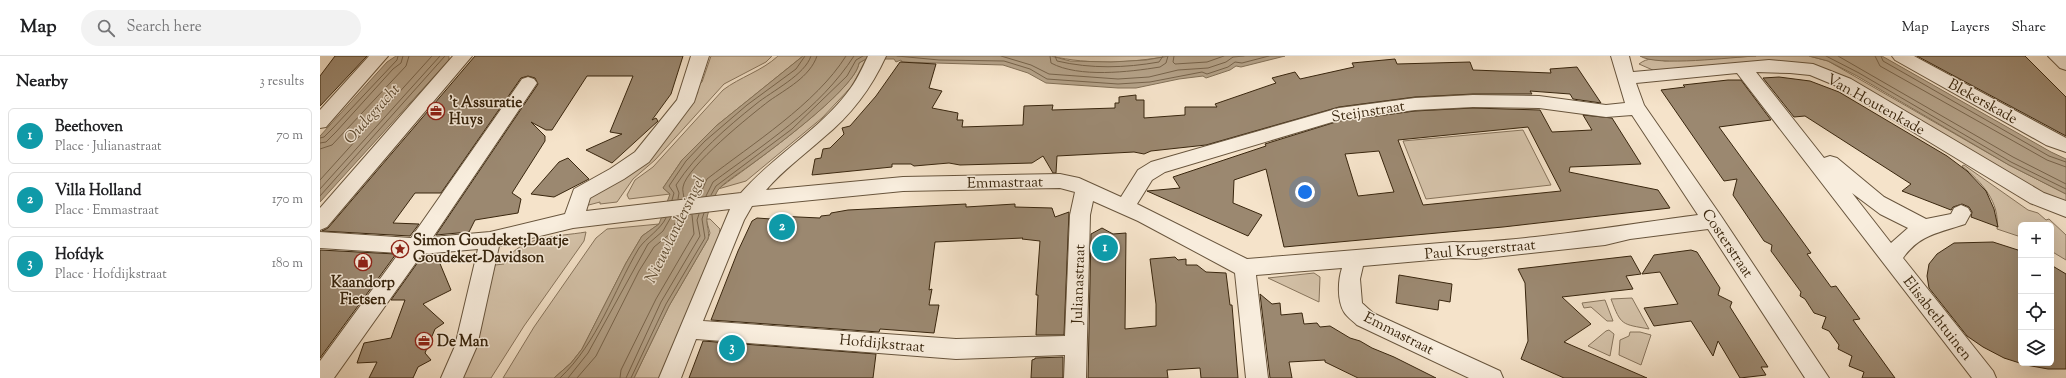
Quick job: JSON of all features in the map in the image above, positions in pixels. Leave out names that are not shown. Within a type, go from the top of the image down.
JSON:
[{"type":"street","points":[[320,122],[379,56]]},
{"type":"street","points":[[320,222],[463,56]]},
{"type":"street","points":[[573,220],[581,194],[617,174],[642,157],[667,126],[685,102],[700,56]]},
{"type":"street","points":[[1620,56],[1632,99],[1637,108]]},
{"type":"street","name":"Blekerskade","points":[[1902,56],[2053,140],[2066,145]]},
{"type":"street","points":[[2058,56],[2066,64]]},
{"type":"street","points":[[670,378],[731,229],[745,200],[769,175],[827,127],[857,94],[876,59]]},
{"type":"street","name":"Van Houtenkade","points":[[1627,78],[1742,67],[1790,67],[1813,70],[1845,83],[2037,198],[2066,209]]},
{"type":"street","name":"Elisabethtuinen","points":[[1742,67],[1985,378]]},
{"type":"street","points":[[321,378],[416,246],[528,83]]},
{"type":"street","name":"Steijnstraat","points":[[1125,207],[1145,175],[1158,167],[1339,114],[1415,104],[1473,101],[1539,102],[1606,111],[1637,108]]},
{"type":"street","name":"Costerstraat","points":[[1637,108],[1818,378]]},
{"type":"street","name":"Elisabethtuinen","points":[[1802,144],[1818,153],[1873,201],[1887,210],[1927,227]]},
{"type":"street","name":"Emmastraat","points":[[320,240],[416,246],[490,240],[573,220],[660,208],[782,195],[903,184],[1060,180],[1072,183],[1084,190],[1125,207],[1245,268]]},
{"type":"street","name":"Julianastraat","points":[[1076,378],[1080,215],[1084,190]]},
{"type":"street","points":[[1892,258],[1898,248],[1912,234],[1927,227],[1958,219],[1960,213]]},
{"type":"street","name":"Paul Krugerstraat","points":[[1245,268],[1453,250],[1476,251],[1604,237],[1630,230],[1714,221]]},
{"type":"street","points":[[452,378],[466,346],[490,240]]},
{"type":"street","name":"Emmastraat","points":[[1355,258],[1349,279],[1352,307],[1365,319],[1492,378]]},
{"type":"street","points":[[1245,268],[1257,378]]},
{"type":"street","name":"Hofdijkstraat","points":[[689,329],[956,349],[1076,345]]},
{"type":"shaded area","points":[[711,56],[772,56],[766,62],[724,84],[655,160],[633,179],[617,202],[600,204],[600,202],[585,206],[588,198],[691,105],[698,92],[695,88],[702,82]]},
{"type":"shaded area","points":[[778,56],[803,56],[716,126],[682,160],[663,188],[670,194],[629,199],[627,195],[635,180],[653,167],[723,90],[765,66]]},
{"type":"shaded area","points":[[1051,56],[1169,56],[1140,60],[1095,62]]},
{"type":"shaded area","points":[[1756,56],[1809,56],[1828,61],[2009,165],[2066,194],[2066,203],[2038,191],[1816,68],[1655,71],[1639,64],[1645,60],[1652,59],[1665,61]]},
{"type":"shaded area","points":[[866,59],[853,85],[822,118],[746,181],[718,189],[773,148],[820,110],[853,76],[859,63]]},
{"type":"shaded area","points":[[1523,130],[1551,185],[1426,199],[1403,141]]},
{"type":"shaded area","points":[[1964,165],[2028,210],[2038,213],[2046,220],[2049,219],[2052,222],[2018,222],[2018,236],[1997,229],[1996,210],[1993,201],[1983,186],[1962,166]]},
{"type":"shaded area","points":[[706,219],[710,219],[720,229],[719,236],[661,378],[634,378],[669,306],[708,239],[710,233]]},
{"type":"shaded area","points":[[659,224],[642,236],[626,263],[582,349],[571,363],[554,378],[503,378],[534,327],[596,238],[607,229]]},
{"type":"shaded area","points":[[2054,224],[2066,235],[2066,260],[2054,253]]},
{"type":"shaded area","points":[[586,232],[584,241],[524,326],[491,378],[459,378],[470,350],[488,294],[495,265],[504,264],[519,247],[529,242]]},
{"type":"shaded area","points":[[1314,273],[1320,277],[1319,302],[1268,278]]},
{"type":"shaded area","points":[[1632,298],[1649,329],[1633,326],[1620,319],[1611,299]]},
{"type":"shaded area","points":[[1605,300],[1613,321],[1607,321],[1591,307],[1584,308],[1582,303]]},
{"type":"shaded area","points":[[1609,330],[1614,334],[1610,356],[1588,346],[1606,331]]},
{"type":"shaded area","points":[[1630,332],[1640,332],[1651,335],[1641,365],[1619,355],[1620,340],[1629,336]]},
{"type":"water","name":"Oudegracht","points":[[396,56],[449,56],[449,60],[320,202],[320,136],[387,62]]},
{"type":"water","name":"Nieuwlandersingel","points":[[803,56],[1051,56],[1070,61],[1111,62],[1146,60],[1169,56],[1285,56],[1241,67],[1236,66],[1230,70],[1206,78],[1203,76],[1179,79],[1136,88],[1046,83],[1028,73],[1003,65],[902,62],[901,60],[896,62],[894,59],[866,59],[859,63],[854,74],[844,87],[811,118],[720,187],[711,204],[708,215],[708,239],[669,306],[634,378],[554,378],[571,363],[582,349],[626,263],[642,236],[659,224],[670,194],[663,188],[682,160],[716,126]]},
{"type":"water","points":[[1640,56],[1756,56],[1662,61]]},
{"type":"water","points":[[1809,56],[1882,56],[2051,152],[2066,159],[2066,194],[2009,165],[1857,76],[1828,61]]},
{"type":"building","points":[[335,56],[367,56],[320,106],[320,76]]},
{"type":"building","points":[[475,56],[683,56],[671,94],[652,120],[656,118],[658,121],[612,163],[586,150],[622,134],[610,132],[633,76],[587,76],[552,130],[546,130],[531,122],[545,136],[545,141],[512,193],[521,199],[518,213],[475,220],[469,232],[436,235],[538,84],[535,78],[528,76],[521,78],[441,193],[415,193],[393,223],[419,224],[410,236],[322,231],[328,228]]},
{"type":"building","points":[[1917,56],[2025,56],[2066,97],[2066,136]]},
{"type":"building","points":[[1395,59],[1397,64],[1470,62],[1473,70],[1551,73],[1550,69],[1577,67],[1601,103],[1573,99],[1570,94],[1530,91],[1532,94],[1473,94],[1415,97],[1339,107],[1206,145],[1151,151],[1144,154],[1134,152],[1057,156],[1056,173],[1053,173],[1043,156],[1032,163],[960,165],[949,163],[914,166],[911,164],[892,164],[892,167],[812,175],[815,159],[821,158],[823,149],[830,148],[844,134],[842,128],[850,126],[876,96],[900,62],[936,64],[929,88],[942,91],[932,108],[958,113],[957,120],[963,120],[962,127],[1023,125],[1024,106],[1053,105],[1052,110],[1115,108],[1115,103],[1119,103],[1119,97],[1136,95],[1136,100],[1144,100],[1144,118],[1185,115],[1185,107],[1217,107],[1215,104],[1276,83],[1272,78],[1295,72],[1300,79],[1354,67],[1352,63]]},
{"type":"building","points":[[1779,77],[1810,81],[1839,92],[1947,156],[1967,171],[1986,191],[1994,209],[1998,227],[1971,217],[1972,212],[1969,207],[1962,204],[1953,207],[1951,210],[1902,191],[1911,184],[1805,116],[1794,117],[1763,78]]},
{"type":"building","points":[[1741,80],[1771,120],[1719,127],[1811,253],[1807,254],[1831,287],[1836,286],[1860,319],[1853,320],[1895,378],[1862,378],[1864,372],[1849,366],[1852,356],[1838,349],[1839,345],[1829,331],[1822,328],[1826,317],[1814,313],[1805,299],[1800,296],[1801,292],[1771,251],[1772,245],[1764,241],[1733,195],[1737,179],[1724,181],[1661,90],[1685,87],[1683,85]]},
{"type":"building","points":[[1473,108],[1540,110],[1552,132],[1592,130],[1583,115],[1612,118],[1641,164],[1570,167],[1569,172],[1658,190],[1670,208],[1503,227],[1284,247],[1266,169],[1234,180],[1233,203],[1262,215],[1248,236],[1147,191],[1180,188],[1173,177],[1266,146],[1265,144],[1339,121],[1415,111]],"holes":[[[1528,127],[1561,191],[1423,205],[1398,140]],[[1379,151],[1394,192],[1358,196],[1345,154]]]},
{"type":"building","points":[[568,158],[589,179],[554,197],[531,194],[559,162]]},
{"type":"building","points":[[966,204],[966,207],[1015,204],[1015,207],[1052,208],[1055,217],[1069,212],[1064,335],[1036,335],[1038,295],[1036,295],[1040,241],[1022,239],[1023,238],[935,242],[929,290],[932,289],[929,305],[939,305],[934,333],[880,329],[879,332],[711,320],[738,251],[752,221],[757,218],[771,219],[777,216],[820,218],[821,216],[830,215],[831,213],[848,210]]},
{"type":"building","points":[[1102,228],[1113,234],[1126,233],[1125,329],[1156,326],[1156,304],[1150,259],[1175,257],[1178,260],[1186,259],[1186,265],[1197,265],[1206,272],[1226,273],[1230,305],[1232,305],[1238,378],[1201,378],[1200,368],[1167,370],[1168,378],[1088,378],[1091,234]]},
{"type":"building","points":[[1993,242],[2018,250],[2018,362],[2004,358],[1983,347],[1967,336],[1929,288],[1927,276],[1929,264],[1937,254],[1954,243]]},
{"type":"building","points":[[320,250],[396,254],[320,358]]},
{"type":"building","points":[[1691,250],[1697,252],[1720,288],[1718,295],[1732,302],[1730,307],[1768,367],[1761,367],[1766,375],[1740,378],[1718,341],[1713,356],[1691,321],[1654,326],[1644,308],[1678,304],[1660,272],[1642,274],[1654,255]]},
{"type":"building","points":[[436,254],[451,290],[423,304],[444,323],[435,329],[425,353],[431,360],[418,367],[413,378],[369,378],[377,362],[357,363],[364,343],[391,338],[405,300],[391,300],[423,255]]},
{"type":"building","points":[[1631,256],[1641,274],[1626,276],[1633,289],[1562,297],[1591,324],[1564,342],[1647,378],[1564,378],[1521,359],[1528,341],[1525,283],[1518,269]]},
{"type":"building","points":[[2054,267],[2066,274],[2066,369],[2048,369],[2032,366],[2054,366]]},
{"type":"building","points":[[1399,275],[1452,284],[1450,302],[1439,300],[1438,310],[1396,303]]},
{"type":"building","points":[[1260,294],[1272,304],[1280,303],[1281,315],[1302,313],[1304,324],[1317,323],[1320,327],[1330,326],[1350,338],[1360,341],[1436,378],[1358,378],[1325,362],[1325,360],[1289,362],[1292,378],[1270,378]]},
{"type":"building","points":[[703,341],[876,354],[873,378],[689,378]]},
{"type":"building","points":[[1063,357],[1063,378],[1031,378],[1032,360],[1035,358]]},
{"type":"place","name":"'t Assuratie Huys","points":[[436,111]]},
{"type":"place","name":"Villa Holland","points":[[782,227]]},
{"type":"place","name":"Beethoven","points":[[1105,248]]},
{"type":"place","name":"Simon Goudeket;Daatje Goudeket-Davidson","points":[[400,249]]},
{"type":"place","name":"Kaandorp Fietsen","points":[[363,262]]},
{"type":"place","name":"De Man","points":[[424,341]]},
{"type":"place","name":"Hofdyk","points":[[732,348]]}]
